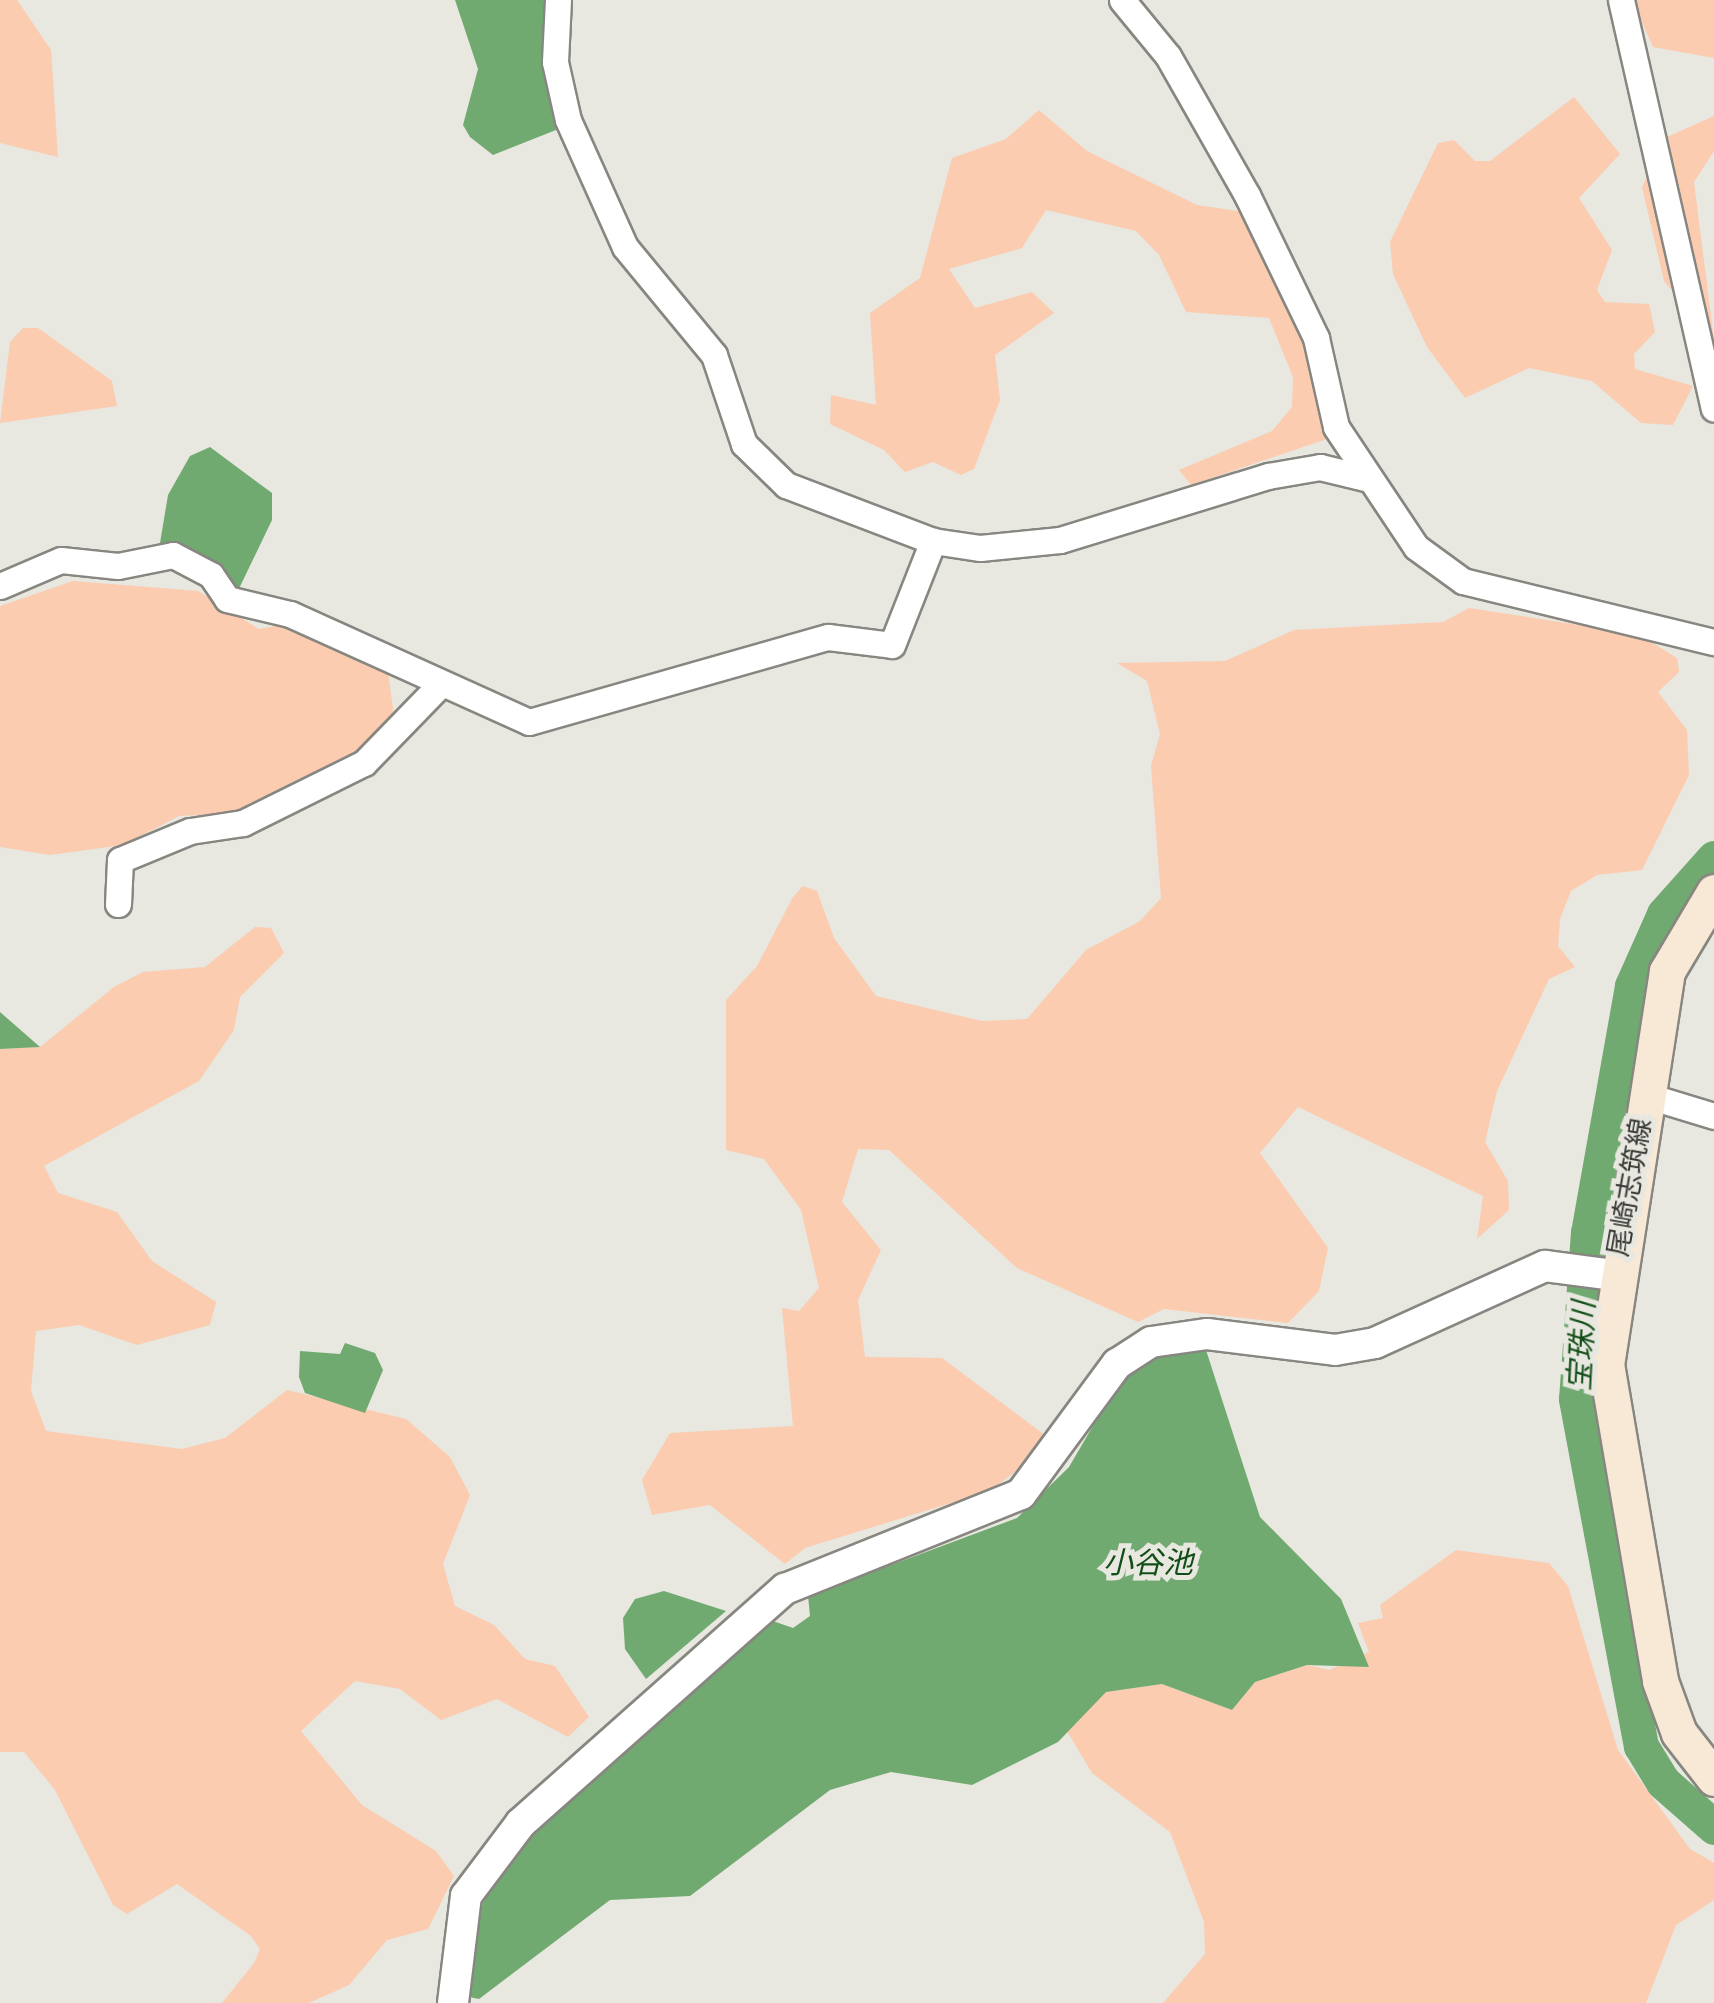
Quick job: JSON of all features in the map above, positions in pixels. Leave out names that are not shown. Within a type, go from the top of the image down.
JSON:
[{"type":"main road","name":"尾崎志筑線","points":[[1714,892],[1667,972],[1608,1273],[1612,1422],[1660,1681],[1678,1732],[1714,1778]]},
{"type":"street","points":[[558,0],[555,62],[568,120],[624,247],[714,355],[744,444],[786,484],[933,542],[1060,540],[1320,467],[1369,479]]},
{"type":"street","points":[[1122,0],[1168,56],[1246,195],[1316,338],[1336,427],[1416,547],[1464,581],[1714,642]]},
{"type":"street","points":[[1621,0],[1714,408]]},
{"type":"street","points":[[0,586],[61,560],[118,566],[174,554],[212,574],[227,599],[290,614],[507,718],[564,719],[828,637],[892,645],[933,542]]},
{"type":"street","points":[[118,904],[120,860],[306,794],[364,763],[439,686]]},
{"type":"street","points":[[1645,1095],[1714,1116]]},
{"type":"street","points":[[452,2003],[462,1906],[503,1840],[785,1589],[1021,1494],[1117,1364],[1151,1342],[1207,1334],[1335,1350],[1375,1343],[1567,1264],[1608,1273]]},
{"type":"shaded area","points":[[0,0],[17,0],[51,50],[58,157],[0,143]]},
{"type":"shaded area","points":[[1632,0],[1714,0],[1714,58],[1653,47]]},
{"type":"shaded area","points":[[1574,97],[1620,154],[1579,198],[1612,250],[1597,290],[1605,302],[1649,304],[1655,332],[1634,354],[1635,369],[1693,386],[1673,425],[1641,423],[1592,381],[1529,368],[1465,398],[1427,347],[1393,274],[1390,242],[1438,143],[1454,140],[1475,161],[1490,161]]},
{"type":"shaded area","points":[[1039,110],[1087,151],[1197,205],[1244,212],[1309,334],[1327,439],[1191,485],[1179,470],[1272,431],[1292,407],[1293,377],[1269,318],[1186,312],[1159,255],[1136,231],[1046,210],[1022,248],[949,269],[975,308],[1032,292],[1054,313],[995,355],[1000,400],[974,469],[961,475],[933,462],[905,472],[884,450],[830,424],[831,395],[876,405],[870,313],[920,278],[952,158],[1006,139]]},
{"type":"shaded area","points":[[1714,116],[1714,151],[1694,182],[1714,340],[1664,281],[1642,187],[1667,137]]},
{"type":"shaded area","points":[[23,328],[38,328],[112,381],[117,406],[0,423],[10,342]]},
{"type":"shaded area","points":[[73,581],[198,591],[259,629],[299,622],[388,672],[394,716],[363,751],[240,813],[179,816],[123,845],[50,855],[0,847],[0,606]]},
{"type":"shaded area","points":[[1469,608],[1638,634],[1677,658],[1679,672],[1658,692],[1687,730],[1689,775],[1642,870],[1597,875],[1571,891],[1560,919],[1558,946],[1575,967],[1549,979],[1497,1091],[1485,1142],[1508,1181],[1509,1210],[1477,1239],[1483,1196],[1298,1107],[1260,1153],[1328,1248],[1319,1291],[1288,1323],[1164,1309],[1138,1322],[1017,1268],[889,1150],[858,1149],[842,1202],[881,1250],[858,1300],[865,1357],[942,1358],[1054,1442],[990,1491],[805,1548],[785,1564],[710,1505],[652,1515],[642,1480],[670,1433],[793,1426],[782,1308],[799,1311],[819,1288],[801,1210],[764,1159],[726,1150],[726,1000],[757,966],[793,897],[803,886],[817,891],[834,938],[876,996],[982,1021],[1027,1019],[1086,950],[1140,921],[1161,898],[1151,766],[1160,734],[1147,681],[1117,663],[1225,661],[1294,630],[1443,622]]},
{"type":"shaded area","points":[[255,927],[271,928],[284,953],[240,997],[234,1030],[199,1081],[44,1166],[58,1193],[117,1212],[152,1261],[216,1302],[210,1325],[137,1345],[79,1325],[36,1331],[31,1391],[46,1431],[182,1449],[225,1438],[287,1390],[406,1419],[450,1457],[470,1495],[443,1564],[455,1606],[494,1625],[525,1659],[555,1666],[589,1717],[568,1737],[497,1699],[441,1720],[400,1689],[355,1681],[301,1731],[362,1805],[436,1851],[454,1876],[428,1929],[387,1940],[349,1985],[309,2003],[222,2003],[254,1963],[260,1949],[251,1936],[177,1884],[127,1914],[113,1905],[55,1790],[24,1752],[0,1752],[0,1049],[40,1047],[114,987],[143,972],[205,967]]},
{"type":"shaded area","points":[[1456,1550],[1549,1563],[1568,1586],[1618,1750],[1690,1849],[1714,1863],[1714,1900],[1676,1925],[1646,2003],[1163,2003],[1205,1954],[1204,1922],[1170,1832],[1092,1773],[1064,1726],[1105,1692],[1162,1684],[1232,1710],[1255,1682],[1307,1665],[1329,1670],[1369,1652],[1358,1623],[1383,1618],[1380,1605]]},
{"type":"water","points":[[455,0],[546,0],[556,130],[493,155],[470,137],[463,125],[478,69]]},
{"type":"water","points":[[210,447],[272,493],[272,520],[234,599],[159,549],[168,495],[190,456]]},
{"type":"water","points":[[0,1012],[40,1047],[0,1049]]},
{"type":"water","points":[[345,1343],[375,1353],[383,1370],[365,1413],[305,1393],[299,1377],[300,1351],[340,1354]]},
{"type":"water","name":"小谷池","points":[[1205,1347],[1260,1517],[1341,1599],[1369,1667],[1307,1665],[1255,1682],[1232,1710],[1162,1684],[1106,1692],[1058,1742],[972,1785],[891,1772],[830,1790],[690,1896],[610,1900],[479,1999],[464,1996],[472,1926],[507,1854],[770,1620],[793,1628],[810,1616],[808,1596],[1017,1518],[1069,1467],[1118,1383],[1145,1361]]},
{"type":"water","points":[[664,1591],[726,1611],[646,1679],[625,1649],[623,1618],[635,1599]]},
{"type":"waterway","name":"宝珠川","points":[[1714,858],[1664,914],[1632,986],[1588,1232],[1576,1399],[1641,1746],[1663,1782],[1714,1827]]}]
